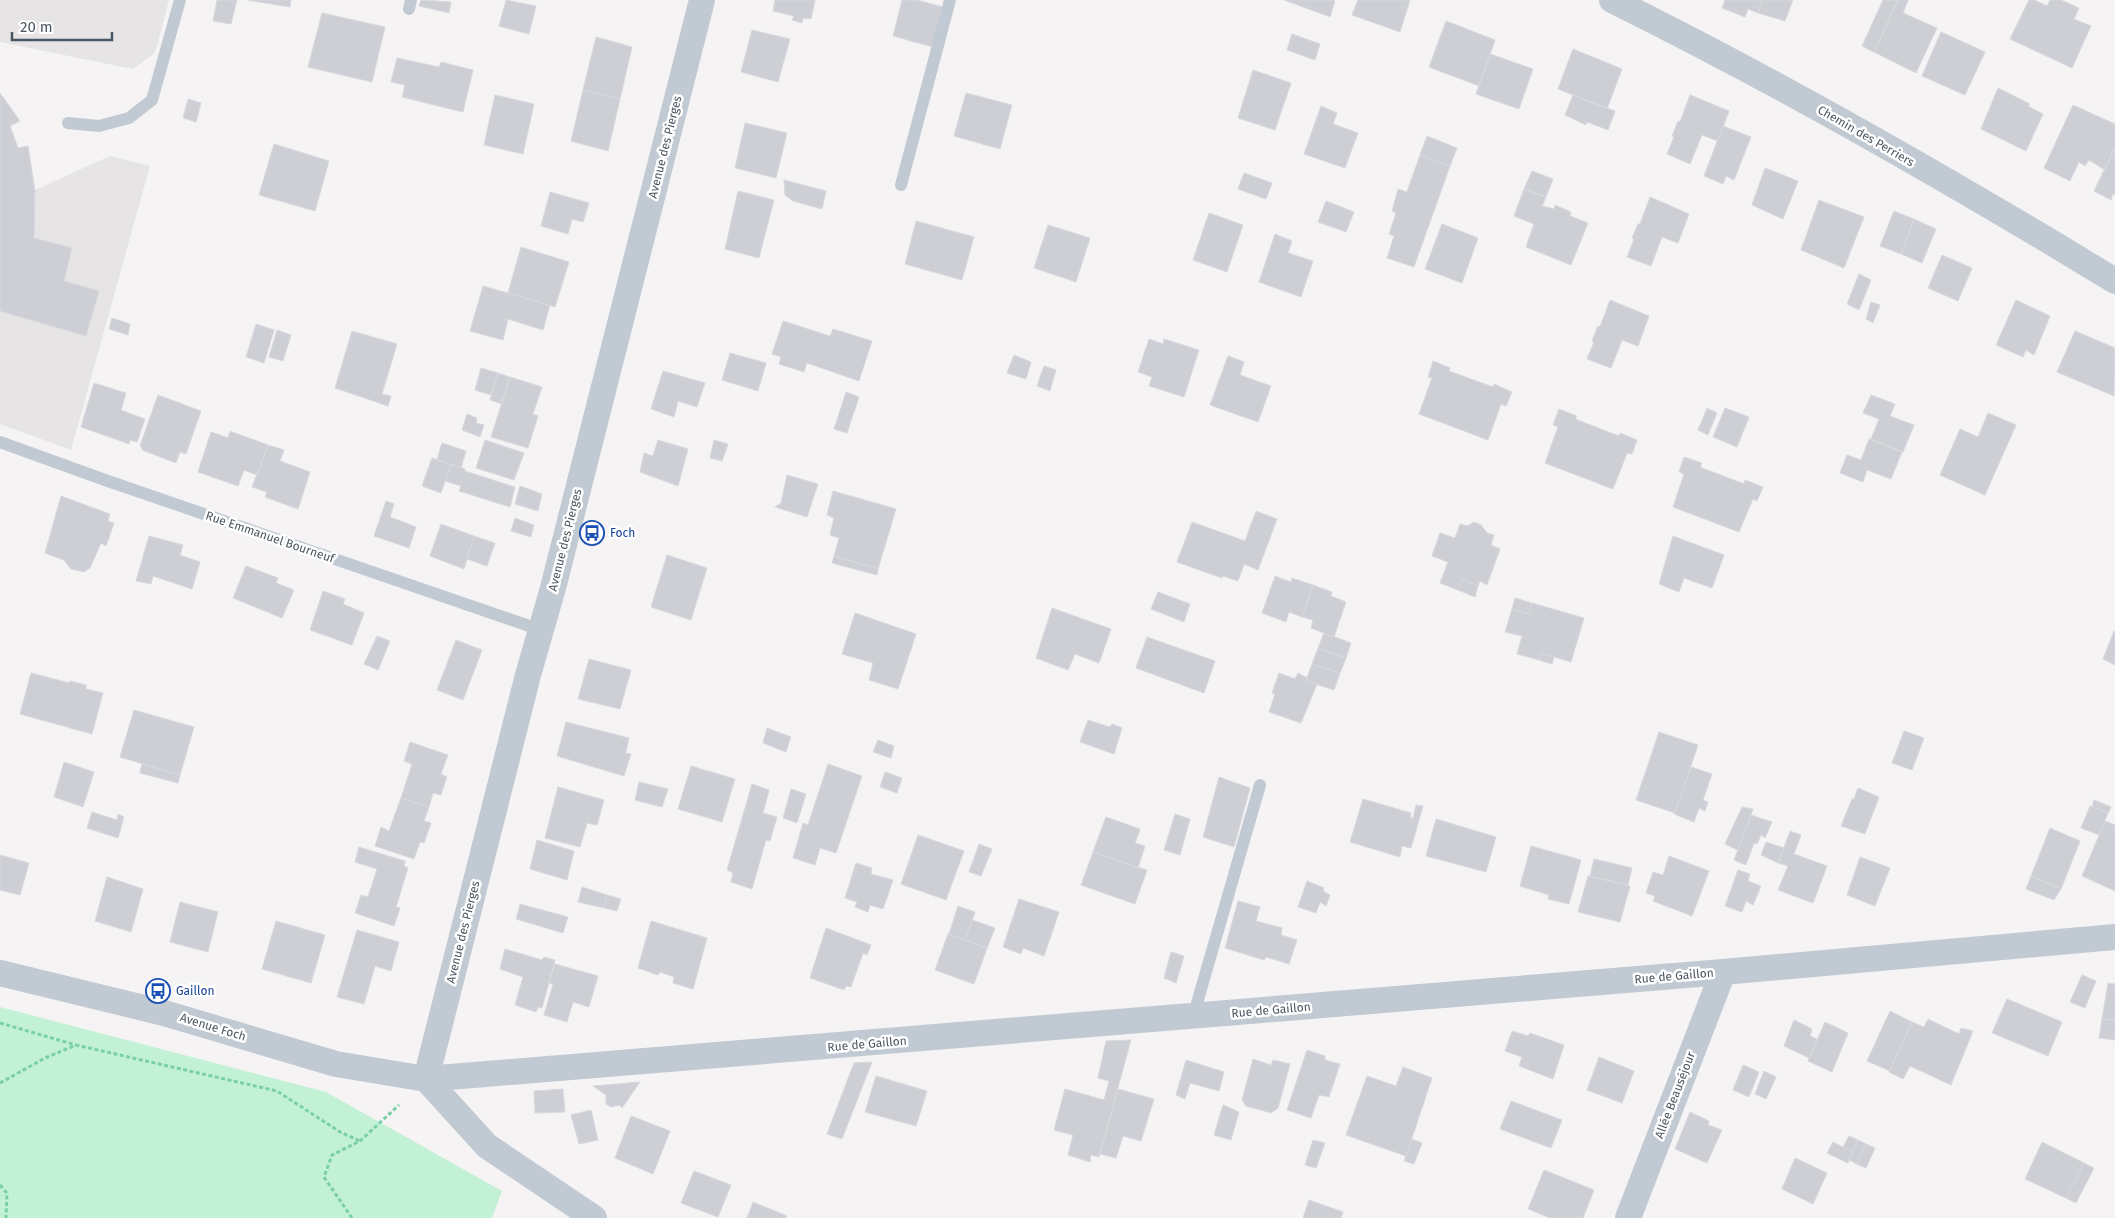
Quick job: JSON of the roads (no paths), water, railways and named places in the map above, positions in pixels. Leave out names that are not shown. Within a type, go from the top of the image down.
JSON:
[{"type":"street","name":"Avenue des Pierges","points":[[426,1079],[702,0]]},
{"type":"street","name":"Chemin des Perriers","points":[[1612,0],[1808,102],[2115,280]]},
{"type":"street","name":"Rue de Gaillon","points":[[426,1079],[1723,972],[2115,937]]},
{"type":"street","name":"Allée Beauséjour","points":[[1628,1218],[1723,972]]},
{"type":"street","name":"Avenue Foch","points":[[0,973],[164,1013],[336,1064],[426,1079]]},
{"type":"street","points":[[426,1079],[487,1146],[594,1218]]},
{"type":"lane","points":[[68,123],[99,126],[129,118],[152,100],[180,0]]},
{"type":"lane","points":[[901,184],[950,0]]},
{"type":"lane","name":"Rue Emmanuel Bourneuf","points":[[0,442],[541,630]]},
{"type":"lane","points":[[1193,1016],[1260,785]]},
{"type":"place","name":"Foch","points":[[592,533]]},
{"type":"place","name":"Gaillon","points":[[158,991]]}]
